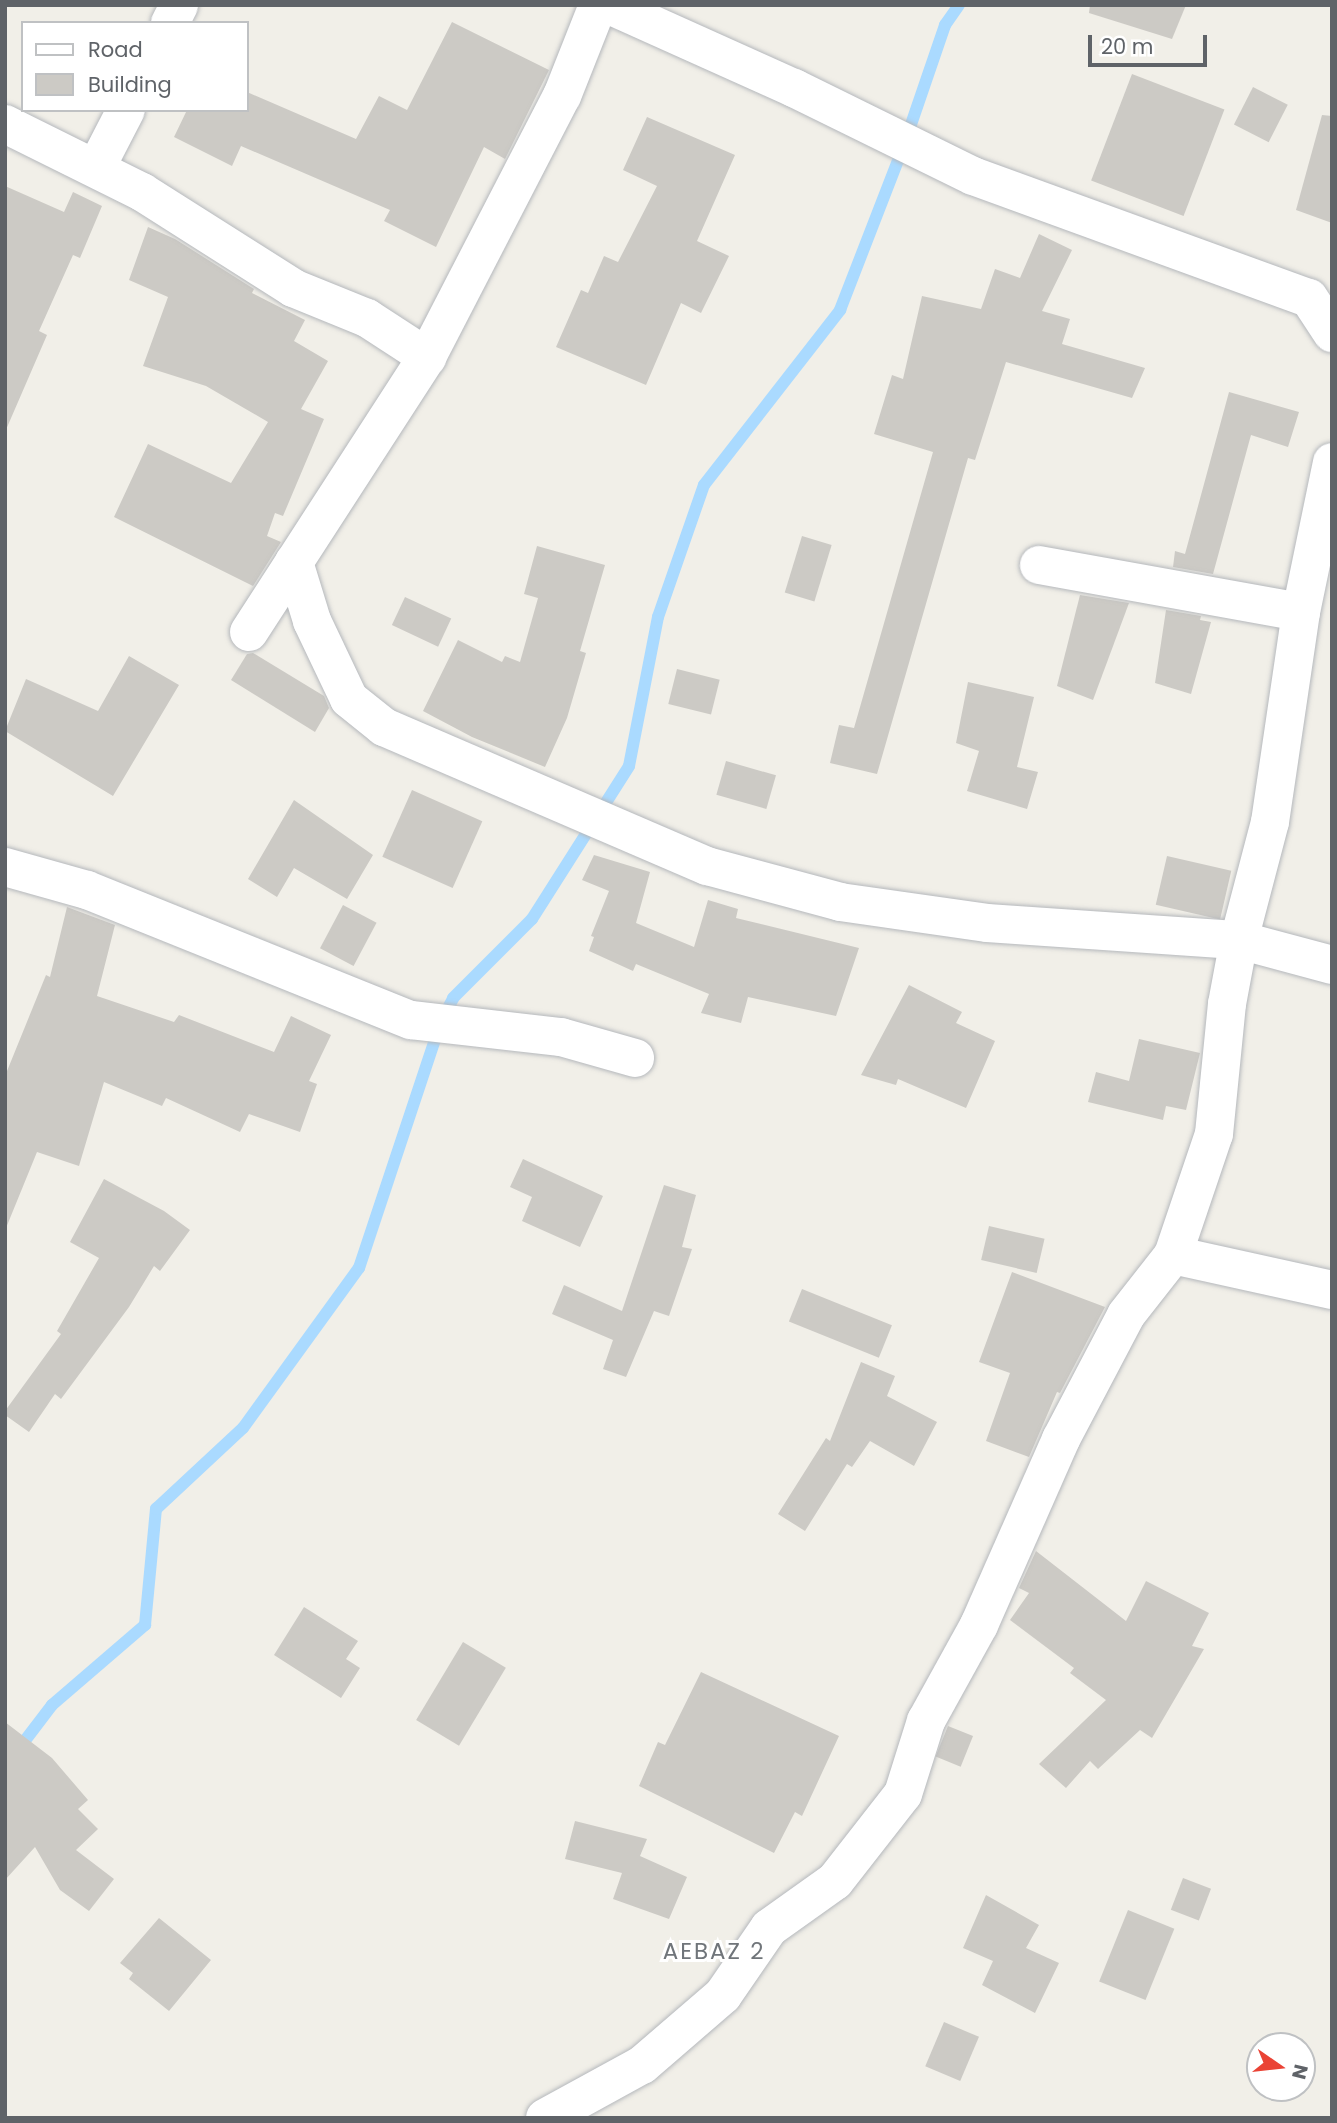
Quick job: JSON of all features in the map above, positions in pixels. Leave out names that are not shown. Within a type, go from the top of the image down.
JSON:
[{"type":"street","points":[[171,21],[179,5]]},
{"type":"street","points":[[249,632],[427,357],[562,96],[598,5]]},
{"type":"street","points":[[609,5],[794,88],[973,176],[1309,298],[1332,332]]},
{"type":"street","points":[[96,168],[125,112]]},
{"type":"street","points":[[5,124],[96,168],[164,206],[293,288],[367,318],[427,357]]},
{"type":"street","points":[[545,2118],[642,2065],[723,1995],[769,1928],[835,1881],[903,1794],[926,1721],[979,1625],[1061,1439],[1126,1315],[1172,1255],[1214,1134],[1227,1004],[1239,940],[1270,822],[1301,612],[1332,462]]},
{"type":"street","points":[[294,562],[312,621],[349,699],[384,727],[707,866],[853,904],[987,923],[1239,940],[1332,965]]},
{"type":"street","points":[[1039,565],[1301,612]]},
{"type":"street","points":[[5,867],[87,890],[411,1020],[561,1037],[635,1058]]},
{"type":"street","points":[[1172,1255],[1332,1290]]},
{"type":"building","points":[[1090,5],[1186,5],[1172,39],[1089,13]]},
{"type":"building","points":[[452,22],[549,70],[505,159],[484,147],[436,247],[384,221],[390,210],[241,146],[232,166],[174,137],[186,112],[248,112],[248,92],[356,139],[379,96],[407,110]]},
{"type":"building","points":[[1132,74],[1224,109],[1184,216],[1091,180]]},
{"type":"building","points":[[1253,87],[1288,105],[1269,142],[1234,124]]},
{"type":"building","points":[[1322,115],[1332,116],[1332,223],[1296,210]]},
{"type":"building","points":[[647,117],[735,155],[697,241],[729,256],[701,313],[681,303],[646,385],[556,347],[581,290],[588,293],[604,256],[618,262],[657,186],[623,170]]},
{"type":"building","points":[[5,186],[64,212],[73,192],[102,206],[80,258],[73,255],[39,331],[47,335],[5,432]]},
{"type":"building","points":[[148,227],[175,239],[254,289],[252,293],[305,320],[294,341],[328,361],[301,409],[324,419],[283,516],[275,513],[267,536],[281,542],[253,586],[114,517],[148,444],[231,483],[268,422],[206,386],[143,366],[168,297],[129,280]]},
{"type":"building","points":[[1039,234],[1072,250],[1042,311],[1070,319],[1062,344],[1145,368],[1132,398],[1006,362],[975,460],[968,458],[877,774],[830,763],[839,725],[854,728],[933,452],[874,434],[892,375],[903,379],[922,296],[981,309],[995,269],[1020,278]]},
{"type":"building","points":[[1229,392],[1299,412],[1288,447],[1251,435],[1213,574],[1173,567],[1175,551],[1185,554]]},
{"type":"building","points":[[802,536],[832,545],[814,601],[785,592]]},
{"type":"building","points":[[537,546],[605,565],[580,651],[586,653],[567,718],[545,767],[472,737],[423,711],[458,640],[502,662],[505,656],[520,662],[538,598],[524,594]]},
{"type":"building","points":[[1080,595],[1129,603],[1093,700],[1057,686]]},
{"type":"building","points":[[405,597],[451,619],[438,647],[392,625]]},
{"type":"building","points":[[1166,610],[1201,616],[1200,620],[1211,622],[1191,694],[1155,683]]},
{"type":"building","points":[[253,653],[324,696],[329,708],[315,732],[231,680],[247,654]]},
{"type":"building","points":[[129,656],[179,685],[113,796],[5,731],[26,679],[98,711]]},
{"type":"building","points":[[677,669],[720,680],[711,715],[668,704]]},
{"type":"building","points":[[968,682],[1034,697],[1017,767],[1038,772],[1027,809],[967,791],[979,751],[956,743]]},
{"type":"building","points":[[726,761],[776,775],[766,809],[716,795]]},
{"type":"building","points":[[412,790],[482,821],[453,888],[382,857]]},
{"type":"building","points":[[294,800],[373,855],[347,899],[294,868],[277,897],[248,879]]},
{"type":"building","points":[[594,855],[650,872],[636,923],[694,947],[708,900],[738,909],[736,918],[859,948],[836,1016],[748,997],[741,1023],[701,1013],[709,994],[636,964],[633,971],[589,951],[594,937],[591,936],[609,891],[582,880]]},
{"type":"building","points":[[1167,856],[1231,871],[1220,920],[1156,905]]},
{"type":"building","points":[[343,905],[377,923],[354,966],[320,948]]},
{"type":"building","points":[[67,907],[115,925],[97,996],[174,1022],[179,1015],[274,1052],[291,1016],[331,1035],[309,1081],[317,1084],[300,1132],[249,1114],[240,1132],[166,1098],[162,1106],[104,1082],[79,1166],[37,1152],[6,1228],[5,1076],[46,975],[50,977]]},
{"type":"building","points":[[909,985],[962,1012],[956,1023],[995,1041],[966,1108],[898,1079],[896,1085],[861,1075]]},
{"type":"building","points":[[1139,1039],[1200,1053],[1186,1110],[1166,1106],[1163,1120],[1088,1102],[1096,1072],[1129,1081]]},
{"type":"building","points":[[523,1159],[603,1196],[580,1247],[522,1221],[532,1197],[510,1187]]},
{"type":"building","points":[[104,1179],[164,1211],[190,1230],[160,1271],[154,1266],[129,1307],[61,1399],[55,1394],[29,1432],[5,1415],[5,1411],[61,1334],[57,1331],[99,1258],[70,1242]]},
{"type":"building","points":[[664,1185],[696,1195],[682,1247],[692,1249],[669,1316],[654,1311],[626,1377],[603,1369],[613,1340],[552,1314],[564,1285],[622,1311]]},
{"type":"building","points":[[989,1226],[1045,1239],[1037,1273],[981,1260]]},
{"type":"building","points":[[1012,1272],[1105,1307],[1060,1393],[1057,1392],[1029,1457],[986,1441],[1010,1373],[979,1362]]},
{"type":"building","points":[[802,1289],[892,1325],[879,1358],[789,1321]]},
{"type":"building","points":[[861,1362],[895,1376],[887,1396],[937,1422],[914,1466],[870,1441],[852,1467],[847,1464],[805,1531],[778,1514],[826,1438],[830,1441]]},
{"type":"building","points":[[1036,1551],[1126,1621],[1146,1581],[1209,1613],[1192,1646],[1204,1649],[1152,1738],[1140,1730],[1098,1769],[1090,1761],[1066,1788],[1039,1764],[1106,1700],[1070,1673],[1074,1668],[1010,1620],[1029,1593],[1019,1588]]},
{"type":"building","points":[[304,1607],[358,1641],[346,1659],[360,1668],[341,1698],[274,1655]]},
{"type":"building","points":[[463,1642],[506,1668],[459,1746],[416,1720]]},
{"type":"building","points":[[701,1672],[839,1736],[802,1816],[795,1812],[774,1853],[639,1786],[658,1742],[665,1745]]},
{"type":"building","points":[[5,1722],[52,1758],[88,1800],[78,1809],[98,1829],[76,1850],[114,1879],[89,1911],[60,1890],[35,1847],[5,1880]]},
{"type":"building","points":[[948,1726],[973,1736],[961,1767],[936,1757]]},
{"type":"building","points":[[575,1821],[647,1839],[640,1856],[687,1877],[669,1919],[613,1899],[622,1873],[565,1859]]},
{"type":"building","points":[[1183,1878],[1211,1889],[1199,1920],[1171,1910]]},
{"type":"building","points":[[986,1895],[1039,1925],[1026,1948],[1059,1963],[1035,2013],[982,1985],[993,1961],[963,1948]]},
{"type":"building","points":[[1128,1910],[1174,1929],[1146,2000],[1099,1981]]},
{"type":"building","points":[[159,1918],[211,1960],[169,2011],[129,1979],[133,1973],[120,1963]]},
{"type":"building","points":[[944,2022],[979,2037],[960,2081],[925,2066]]},
{"type":"waterway","points":[[17,1751],[52,1705],[145,1625],[156,1509],[243,1428],[359,1268],[440,1024],[453,998],[532,919],[629,766],[658,617],[704,485],[840,310],[905,142],[945,25],[959,5]]},
{"type":"district","name":"AEBAZ 2","points":[[714,1951]]}]
